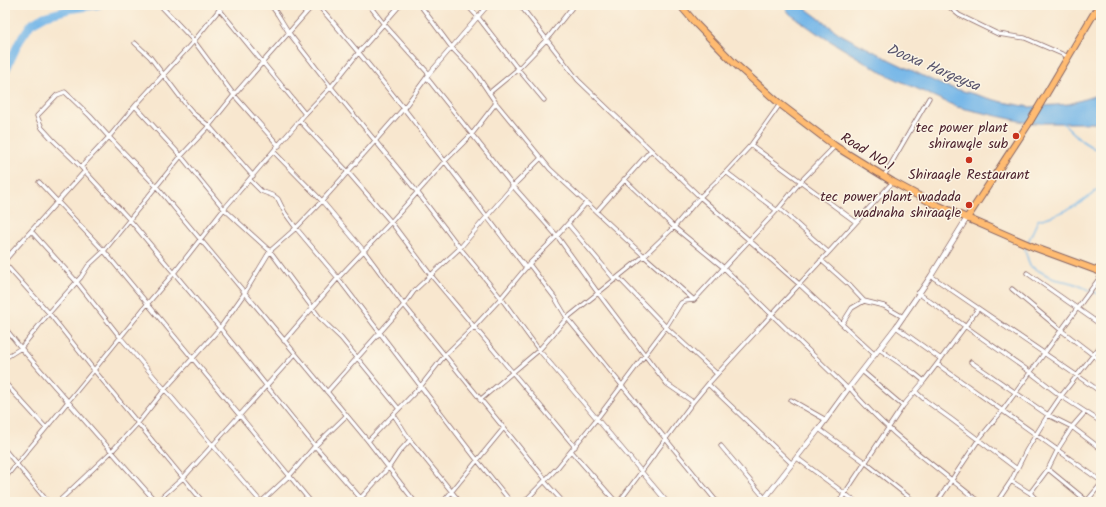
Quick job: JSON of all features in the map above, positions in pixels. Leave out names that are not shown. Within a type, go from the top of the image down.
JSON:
[{"type":"highway","name":"Road NO.1","points":[[680,5],[733,62],[780,104],[835,146],[893,182],[930,202],[1036,248],[1101,272]]},
{"type":"highway","points":[[967,218],[1029,123],[1099,5]]},
{"type":"street","points":[[160,5],[194,41],[234,95],[279,146]]},
{"type":"street","points":[[81,167],[194,41],[223,5]]},
{"type":"street","points":[[271,5],[288,33],[330,87],[418,193],[501,298],[539,350],[667,502]]},
{"type":"street","points":[[5,358],[21,348],[88,266],[104,251],[181,156],[209,126],[234,95],[313,5]]},
{"type":"street","points":[[318,5],[404,108],[526,268]]},
{"type":"street","points":[[369,5],[428,76],[513,186],[557,236],[667,384],[693,402]]},
{"type":"street","points":[[5,478],[224,210],[330,87],[358,52],[400,5]]},
{"type":"street","points":[[420,5],[452,48],[475,72],[496,103],[550,169],[694,300]]},
{"type":"street","points":[[467,5],[544,100]]},
{"type":"street","points":[[58,502],[111,452],[138,423],[165,389],[220,328],[244,294],[270,251],[296,228],[348,172],[404,108],[428,76],[488,5]]},
{"type":"street","points":[[520,5],[578,80],[700,197],[799,284],[874,354]]},
{"type":"street","points":[[489,93],[518,69],[547,39],[573,5]]},
{"type":"street","points":[[947,5],[959,15],[998,34],[1025,38],[1069,57]]},
{"type":"street","points":[[219,9],[306,114]]},
{"type":"street","points":[[135,43],[150,57],[190,110],[209,126],[253,176]]},
{"type":"street","points":[[364,502],[315,446],[130,219],[86,171],[42,128],[37,116],[57,95],[65,92],[90,116],[156,186],[244,294],[368,441],[415,502]]},
{"type":"street","points":[[884,176],[929,98]]},
{"type":"street","points":[[284,341],[338,278],[418,193],[445,161],[472,134],[496,103]]},
{"type":"street","points":[[480,400],[539,350],[567,318],[617,279],[644,256],[674,227],[700,197],[751,145],[780,104]]},
{"type":"street","points":[[135,106],[181,156],[224,210],[270,251],[320,318],[341,338],[399,409]]},
{"type":"street","points":[[300,121],[348,172],[391,222],[430,274],[574,447]]},
{"type":"street","points":[[751,145],[856,222]]},
{"type":"street","points":[[524,502],[545,481],[597,419],[645,356],[681,304],[685,301],[694,300],[778,209],[801,181],[835,146]]},
{"type":"street","points":[[596,211],[651,150]]},
{"type":"street","points":[[274,152],[322,201],[364,251],[404,305],[563,502]]},
{"type":"street","points":[[327,392],[380,334],[414,291],[430,274],[460,248],[513,186],[541,158]]},
{"type":"street","points":[[5,260],[86,171]]},
{"type":"street","points":[[726,172],[778,209],[828,252]]},
{"type":"street","points":[[624,179],[674,227],[724,268],[771,316],[848,388],[888,429],[979,502]]},
{"type":"street","points":[[250,180],[262,191],[278,199],[285,213],[296,228],[338,278],[420,387],[511,502]]},
{"type":"street","points":[[39,182],[104,251],[311,502]]},
{"type":"street","points":[[571,451],[618,502],[693,402],[716,374],[893,182]]},
{"type":"street","points":[[368,441],[420,387],[445,355],[501,298],[529,264],[557,236],[586,203]]},
{"type":"street","points":[[721,446],[765,501],[826,420],[848,388],[896,327],[931,276],[967,218]]},
{"type":"street","points":[[568,224],[617,279],[716,374]]},
{"type":"street","points":[[31,231],[76,281],[120,337],[261,502],[290,475],[315,446],[346,416]]},
{"type":"street","points":[[821,260],[849,285],[864,301],[884,306],[903,316]]},
{"type":"street","points":[[5,264],[49,313],[203,502]]},
{"type":"street","points":[[529,264],[555,298],[567,318],[621,387],[717,502]]},
{"type":"street","points":[[1027,273],[1101,324]]},
{"type":"street","points":[[931,276],[1101,392]]},
{"type":"street","points":[[937,502],[979,439],[1002,411],[1044,352],[1062,331],[1101,276]]},
{"type":"street","points":[[1012,289],[1062,331],[1101,361]]},
{"type":"street","points":[[918,293],[1030,372],[1061,396],[1101,422]]},
{"type":"street","points":[[842,324],[852,308],[864,301]]},
{"type":"street","points":[[839,502],[903,406],[916,392],[978,309]]},
{"type":"street","points":[[896,327],[941,359]]},
{"type":"street","points":[[5,328],[111,452],[156,502],[183,478],[295,354]]},
{"type":"street","points":[[997,502],[1011,481],[1035,434],[1061,396],[1101,344]]},
{"type":"street","points":[[879,349],[924,381]]},
{"type":"street","points":[[971,362],[1048,415],[1072,427],[1101,449]]},
{"type":"street","points":[[937,364],[1101,480]]},
{"type":"street","points":[[862,371],[903,406]]},
{"type":"street","points":[[5,383],[46,428]]},
{"type":"street","points":[[708,384],[792,464]]},
{"type":"street","points":[[916,392],[926,402],[979,439],[1017,469]]},
{"type":"street","points":[[791,400],[826,420]]},
{"type":"street","points":[[1030,493],[1048,469],[1058,449],[1072,427],[1085,412]]},
{"type":"street","points":[[394,415],[410,440],[460,502]]},
{"type":"street","points":[[443,502],[503,429]]},
{"type":"street","points":[[819,429],[866,463],[915,502]]},
{"type":"street","points":[[356,502],[389,467],[399,452],[410,440]]},
{"type":"street","points":[[5,450],[48,502]]},
{"type":"street","points":[[797,458],[856,502]]},
{"type":"street","points":[[1048,469],[1087,502],[1101,484]]},
{"type":"street","points":[[1011,481],[1030,493],[1039,502]]},
{"type":"water","points":[[783,5],[801,5],[840,34],[942,85],[1002,102],[1030,107],[1069,104],[1094,96],[1101,97],[1101,123],[1029,123],[957,107],[885,74],[817,33],[790,14]]},
{"type":"waterway","points":[[5,72],[19,42],[31,24],[45,16],[71,9],[98,5]]},
{"type":"waterway","points":[[1063,123],[1082,141],[1101,153]]},
{"type":"waterway","points":[[1028,242],[1038,220],[1056,215],[1072,208],[1101,186]]},
{"type":"waterway","points":[[1027,246],[1025,250],[1030,266],[1054,279],[1073,283],[1101,295]]},
{"type":"place","name":"tec power plant shirawqle sub","points":[[1016,136]]},
{"type":"place","name":"Shiraaqle Restaurant","points":[[969,160]]},
{"type":"place","name":"tec power plant wadada wadnaha shiraaqle","points":[[969,205]]},
{"type":"water label","name":"Dooxa Hargeysa","points":[[933,68]]}]
